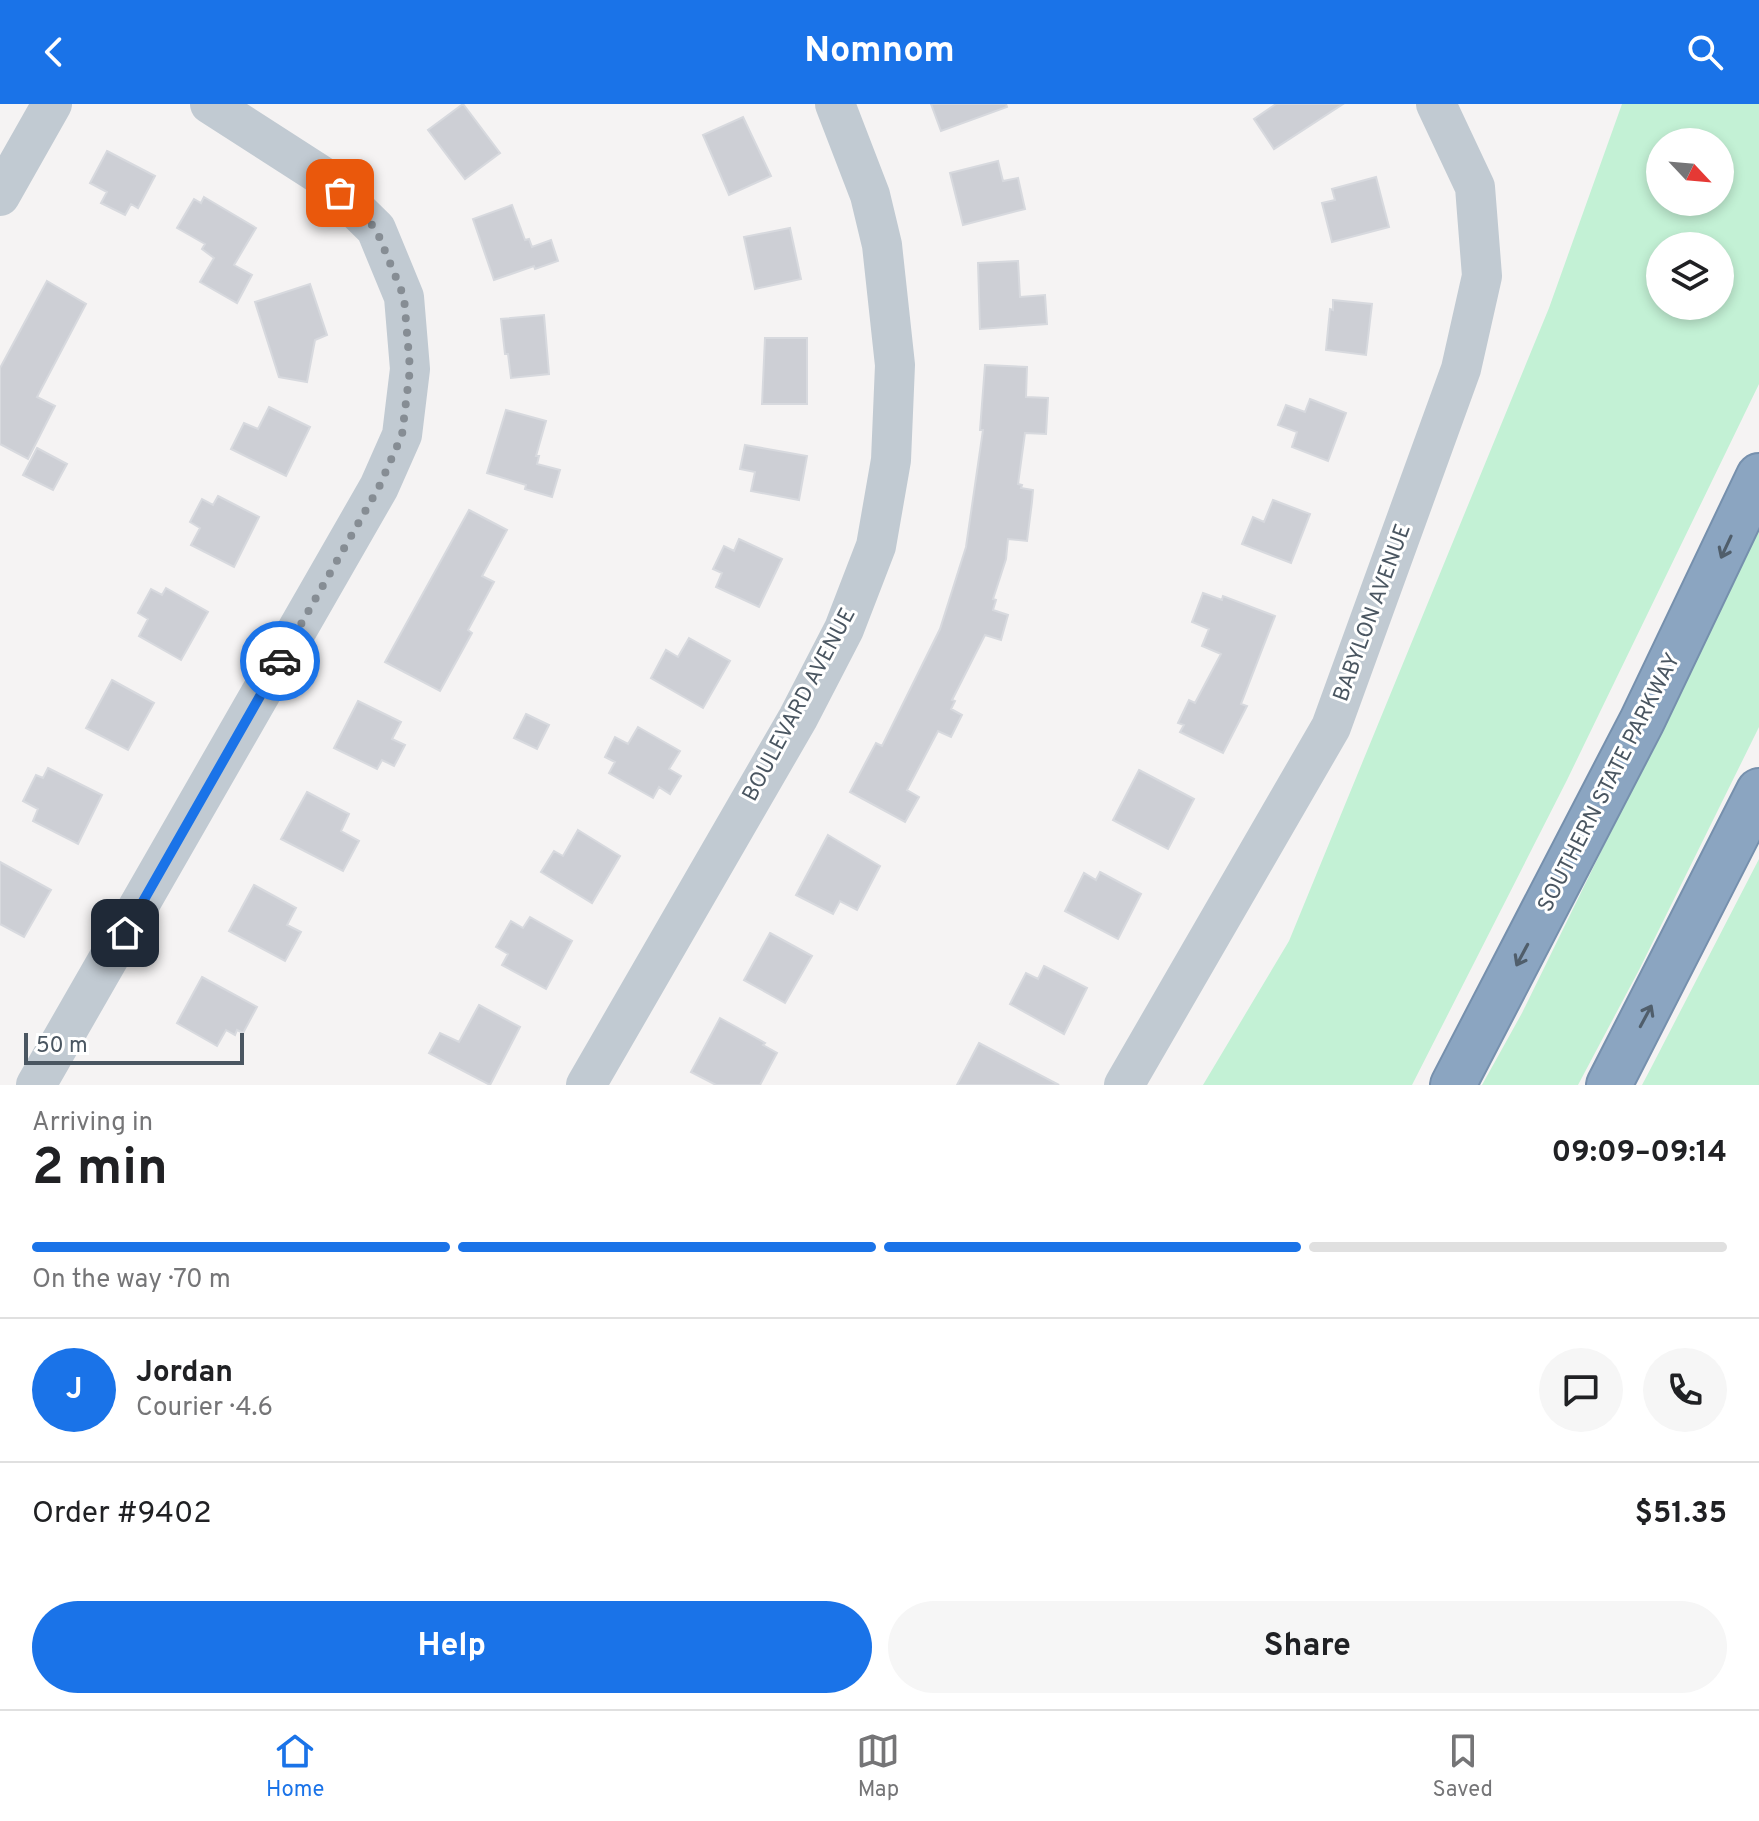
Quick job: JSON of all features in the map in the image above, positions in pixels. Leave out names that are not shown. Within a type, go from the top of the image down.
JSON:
[{"type":"highway","name":"SOUTHERN STATE PARKWAY","points":[[1453,1085],[1642,721],[1759,476]]},
{"type":"highway","points":[[1609,1085],[1759,791]]},
{"type":"street","points":[[0,196],[52,104]]},
{"type":"street","points":[[36,1085],[379,487],[402,435],[410,369],[404,297],[376,229],[322,176],[210,104]]},
{"type":"street","name":"BOULEVARD AVENUE","points":[[586,1085],[798,718],[844,629],[876,546],[891,460],[895,365],[882,245],[870,195],[835,104]]},
{"type":"street","name":"BABYLON AVENUE","points":[[1124,1085],[1331,727],[1461,369],[1482,276],[1475,187],[1436,104]]},
{"type":"green space","points":[[1622,104],[1759,104],[1759,384],[1567,780],[1412,1085],[1203,1085],[1289,941],[1549,308]]},
{"type":"green space","points":[[1759,529],[1759,727],[1639,970],[1578,1085],[1482,1085],[1522,1013]]},
{"type":"green space","points":[[1759,859],[1759,1085],[1642,1085],[1652,1066]]},
{"type":"building","points":[[463,104],[500,153],[465,179],[428,130]]},
{"type":"building","points":[[931,104],[1006,104],[1007,107],[941,131]]},
{"type":"building","points":[[1276,104],[1343,104],[1274,149],[1254,119]]},
{"type":"building","points":[[743,117],[771,176],[729,195],[703,135]]},
{"type":"building","points":[[107,151],[155,176],[138,208],[131,204],[125,215],[101,203],[107,192],[90,183]]},
{"type":"building","points":[[998,161],[1003,181],[1018,178],[1025,209],[963,225],[950,173]]},
{"type":"building","points":[[1376,177],[1389,227],[1332,242],[1322,203],[1335,200],[1332,189]]},
{"type":"building","points":[[204,197],[256,228],[234,265],[252,275],[237,303],[200,282],[214,258],[202,249],[205,244],[177,228],[194,199],[201,203]]},
{"type":"building","points":[[512,205],[525,240],[529,239],[532,247],[551,240],[558,261],[494,280],[473,219]]},
{"type":"building","points":[[790,228],[801,279],[755,289],[744,237]]},
{"type":"building","points":[[1018,261],[1020,297],[1045,295],[1047,324],[980,329],[978,263]]},
{"type":"building","points":[[47,281],[86,304],[37,397],[55,406],[28,459],[0,444],[0,368]]},
{"type":"building","points":[[310,284],[327,335],[315,340],[307,382],[279,377],[255,302]]},
{"type":"building","points":[[1333,300],[1372,304],[1366,355],[1326,350]]},
{"type":"building","points":[[544,315],[549,374],[511,378],[501,319]]},
{"type":"building","points":[[765,338],[807,338],[807,404],[762,404]]},
{"type":"building","points":[[985,365],[1027,367],[1026,397],[1048,398],[1046,434],[1025,433],[1018,484],[1022,485],[1021,488],[1033,490],[1032,502],[1027,541],[1008,539],[1006,559],[993,599],[996,600],[993,610],[1008,615],[1001,640],[985,635],[952,700],[955,701],[951,709],[962,715],[951,737],[938,731],[907,790],[919,797],[905,822],[850,792],[876,743],[882,746],[940,629],[966,547],[983,430],[980,430]]},
{"type":"building","points":[[1310,399],[1346,413],[1328,461],[1292,447],[1297,432],[1278,425],[1286,405],[1305,412]]},
{"type":"building","points":[[269,407],[310,427],[286,476],[231,449],[244,423],[258,429]]},
{"type":"building","points":[[506,410],[546,421],[536,456],[539,456],[537,464],[560,470],[552,497],[487,473]]},
{"type":"building","points":[[745,445],[807,456],[799,500],[751,491],[755,472],[740,469]]},
{"type":"building","points":[[37,448],[67,464],[53,490],[23,475]]},
{"type":"building","points":[[218,496],[259,517],[234,567],[191,545],[200,528],[190,522],[202,499],[213,505]]},
{"type":"building","points":[[1273,500],[1310,514],[1291,563],[1242,544],[1253,517],[1264,522]]},
{"type":"building","points":[[469,510],[507,530],[482,576],[494,582],[468,630],[472,633],[440,691],[385,662]]},
{"type":"building","points":[[739,539],[782,559],[759,607],[716,587],[722,573],[713,569],[724,546],[734,551]]},
{"type":"building","points":[[166,588],[208,612],[181,660],[139,636],[148,619],[138,613],[151,589],[162,595]]},
{"type":"building","points":[[1203,593],[1222,600],[1223,596],[1275,616],[1241,704],[1247,706],[1223,753],[1180,732],[1184,725],[1178,723],[1189,700],[1195,703],[1221,654],[1202,646],[1209,629],[1192,622]]},
{"type":"building","points":[[689,638],[730,661],[703,708],[651,678],[666,650],[678,657]]},
{"type":"building","points":[[112,680],[154,703],[128,750],[86,728]]},
{"type":"building","points":[[358,701],[401,722],[392,739],[405,745],[394,766],[382,760],[377,769],[334,748]]},
{"type":"building","points":[[526,714],[549,725],[537,749],[514,738]]},
{"type":"building","points":[[638,727],[680,751],[669,769],[681,776],[670,794],[659,787],[653,798],[609,773],[615,762],[605,757],[615,737],[628,744]]},
{"type":"building","points":[[48,768],[102,795],[78,844],[33,821],[38,809],[23,801],[36,775],[43,778]]},
{"type":"building","points":[[1139,770],[1194,799],[1168,849],[1113,820]]},
{"type":"building","points":[[307,792],[349,814],[341,831],[359,841],[343,871],[281,839]]},
{"type":"building","points":[[578,830],[620,856],[592,903],[541,872],[554,851],[563,856]]},
{"type":"building","points":[[828,835],[880,866],[857,910],[840,901],[833,914],[796,895]]},
{"type":"building","points":[[0,862],[51,890],[24,937],[0,924]]},
{"type":"building","points":[[1100,872],[1141,894],[1118,939],[1065,911],[1084,873],[1096,880]]},
{"type":"building","points":[[254,885],[296,908],[287,925],[301,932],[285,961],[229,931]]},
{"type":"building","points":[[530,917],[572,941],[546,989],[502,965],[508,954],[496,947],[511,921],[523,928]]},
{"type":"building","points":[[770,933],[812,956],[785,1003],[744,980]]},
{"type":"building","points":[[1044,966],[1087,988],[1064,1034],[1010,1004],[1026,973],[1038,979]]},
{"type":"building","points":[[202,977],[257,1007],[243,1033],[237,1030],[235,1035],[226,1030],[217,1046],[177,1023]]},
{"type":"building","points":[[479,1005],[520,1027],[490,1085],[429,1053],[440,1033],[459,1042]]},
{"type":"building","points":[[720,1018],[777,1053],[760,1085],[716,1085],[691,1072]]},
{"type":"building","points":[[979,1043],[1059,1085],[957,1085]]},
{"type":"way so far","points":[[280,661],[379,487],[402,435],[410,369],[404,297],[376,229],[340,193]]},
{"type":"route","points":[[125,933],[280,661]]}]
